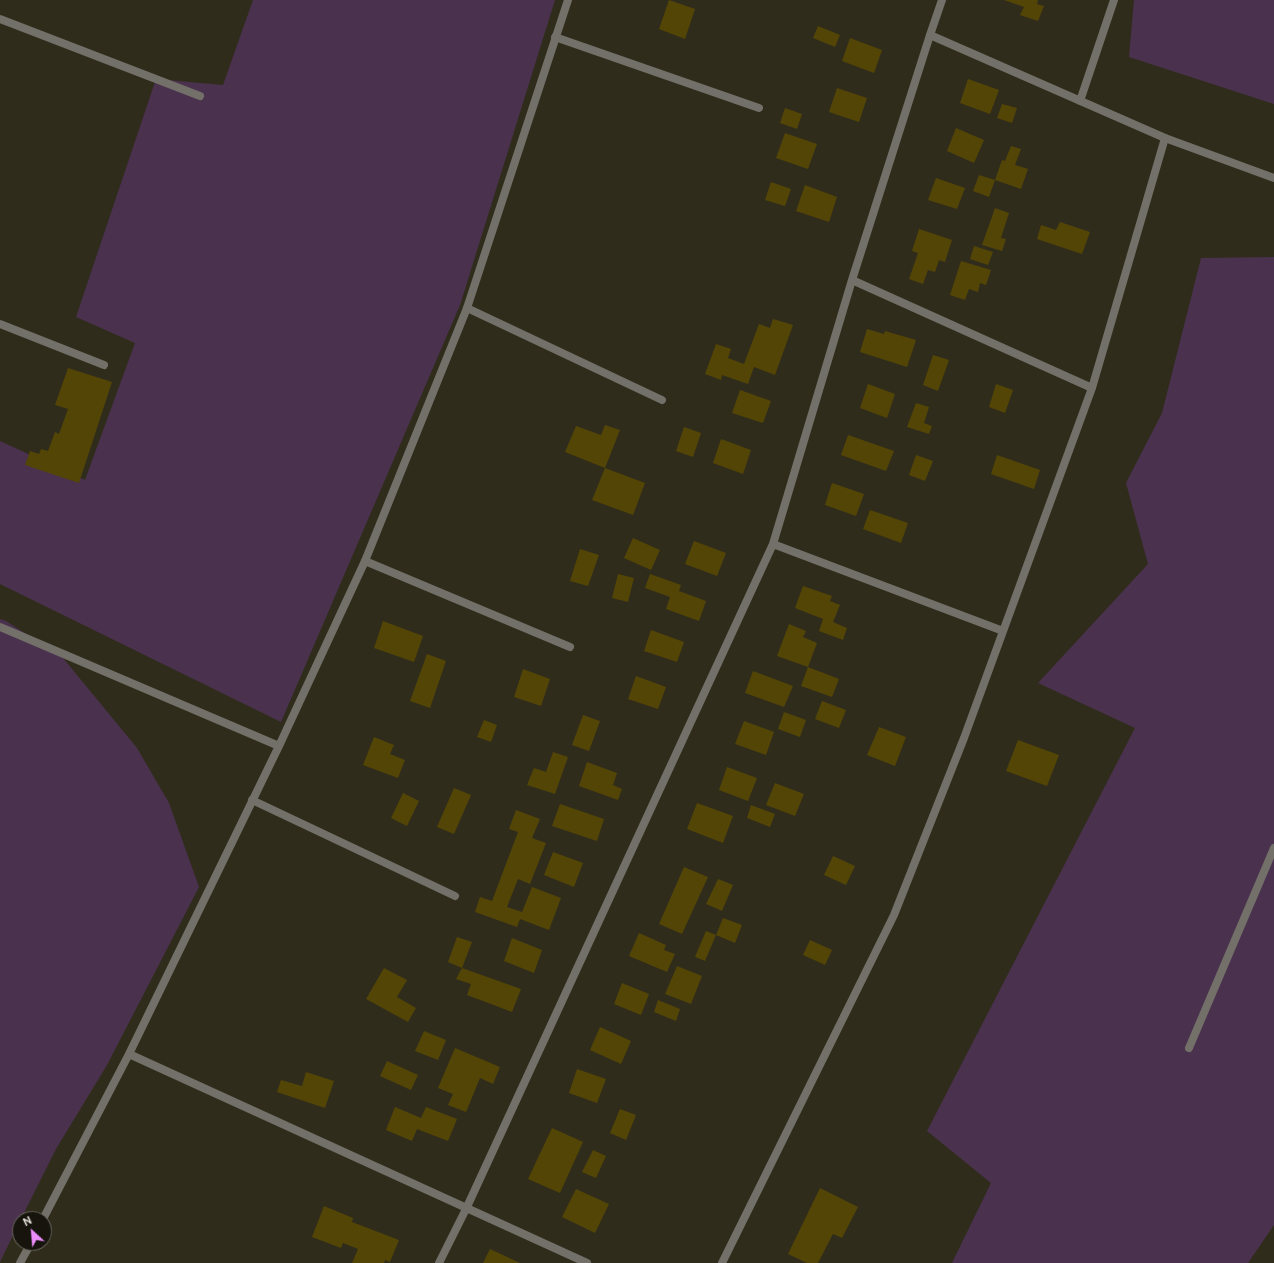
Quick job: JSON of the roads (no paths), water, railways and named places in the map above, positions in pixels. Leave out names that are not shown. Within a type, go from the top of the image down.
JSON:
[{"type":"street","points":[[47,1211],[129,1054],[279,746],[365,561],[467,308],[568,0]]},
{"type":"street","points":[[439,1263],[466,1209],[773,544],[852,280],[942,0]]},
{"type":"street","points":[[1080,101],[1114,0]]},
{"type":"street","points":[[0,19],[200,96]]},
{"type":"street","points":[[930,35],[1165,138],[1274,178]]},
{"type":"street","points":[[556,37],[759,108]]},
{"type":"street","points":[[722,1263],[894,915],[964,738],[1092,388],[1165,138]]},
{"type":"street","points":[[852,280],[1092,388]]},
{"type":"street","points":[[467,308],[662,400]]},
{"type":"street","points":[[0,324],[104,366]]},
{"type":"street","points":[[773,544],[1003,631]]},
{"type":"street","points":[[365,561],[570,646]]},
{"type":"street","points":[[0,627],[279,746]]},
{"type":"street","points":[[252,800],[455,896]]},
{"type":"street","points":[[1189,1048],[1274,848]]},
{"type":"street","points":[[129,1054],[587,1263]]},
{"type":"street","points":[[20,1263],[26,1251]]}]
